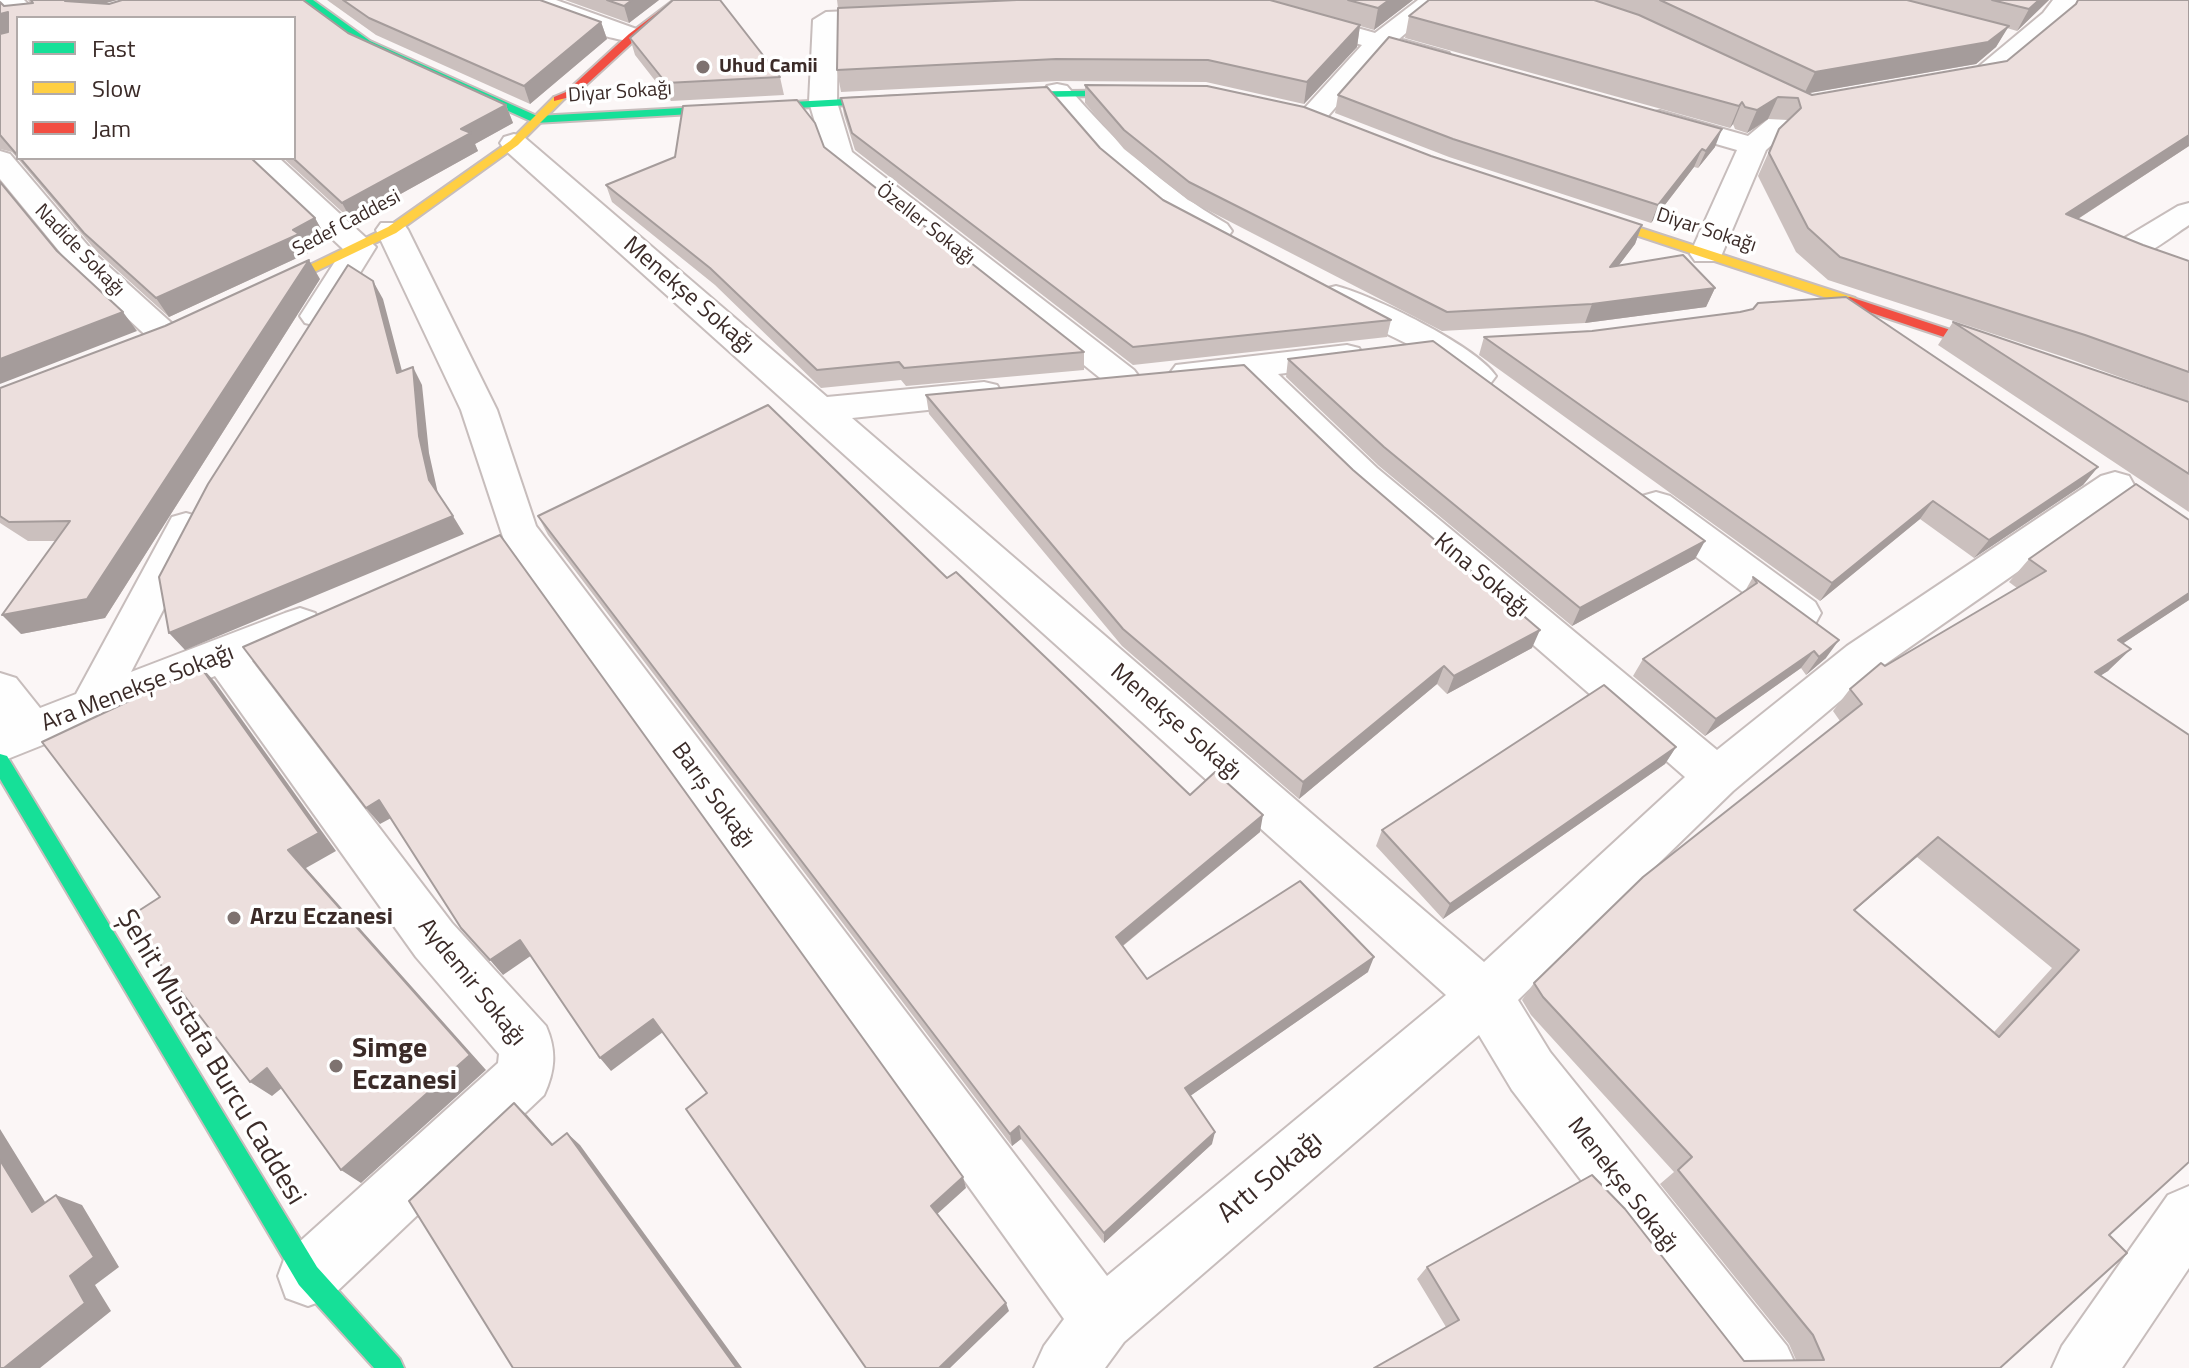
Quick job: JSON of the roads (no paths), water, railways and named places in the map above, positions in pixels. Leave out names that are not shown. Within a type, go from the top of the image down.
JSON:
[{"type":"street","points":[[9,0],[27,16]]},
{"type":"street","points":[[306,0],[366,43],[525,132]]},
{"type":"street","points":[[537,0],[628,35]]},
{"type":"street","name":"Sedef Caddesi","points":[[249,298],[376,239],[525,132],[554,100],[570,94],[658,0]]},
{"type":"street","name":"Sedef Caddesi","points":[[628,35],[680,0]]},
{"type":"street","points":[[1230,0],[1377,44],[1465,65]]},
{"type":"street","points":[[1312,117],[1377,44],[1433,0]]},
{"type":"street","points":[[1914,87],[1985,74],[2052,18],[2066,0]]},
{"type":"street","name":"Özeller Sokağı","points":[[920,16],[826,20],[823,102],[839,156],[1122,378]]},
{"type":"street","points":[[1992,35],[2020,42]]},
{"type":"street","points":[[1057,92],[1112,157],[1143,183],[1175,209],[1240,244]]},
{"type":"street","points":[[979,95],[1162,93]]},
{"type":"street","points":[[1706,254],[1753,146],[1815,104],[1775,93]]},
{"type":"street","name":"Diyar Sokağı","points":[[525,132],[823,102],[917,98]]},
{"type":"street","points":[[1627,110],[1753,146]]},
{"type":"street","name":"Menekşe Sokağı","points":[[525,132],[808,402],[1485,996],[1531,1071],[1765,1368]]},
{"type":"street","name":"Nadide Sokağı","points":[[0,160],[84,261],[165,335]]},
{"type":"street","points":[[265,160],[376,239],[301,340]]},
{"type":"street","name":"Diyar Sokağı","points":[[1557,205],[2025,359]]},
{"type":"street","points":[[2124,252],[2189,212]]},
{"type":"street","name":"Barış Sokağı","points":[[376,239],[479,410],[521,528],[1102,1320]]},
{"type":"street","points":[[2090,241],[2163,265]]},
{"type":"street","points":[[1305,280],[1436,345],[1511,399]]},
{"type":"street","points":[[1837,297],[1943,369]]},
{"type":"street","points":[[1076,383],[1251,368],[1481,342]]},
{"type":"street","name":"Kına Sokağı","points":[[1251,368],[1364,477],[1717,777]]},
{"type":"street","points":[[759,414],[808,402],[1015,389]]},
{"type":"street","points":[[1623,482],[1841,643]]},
{"type":"street","name":"Artı Sokağı","points":[[1066,1368],[1102,1320],[1485,996],[1717,777],[1841,643],[2114,485]]},
{"type":"street","points":[[92,706],[201,498]]},
{"type":"street","name":"Ara Menekşe Sokağı","points":[[16,736],[225,657],[327,612]]},
{"type":"street","name":"Aydemir Sokağı","points":[[225,657],[434,940],[527,1045],[525,1076],[308,1276]]},
{"type":"street","points":[[0,690],[16,736]]},
{"type":"street","name":"Şehit Mustafa Burcu Caddesi","points":[[0,762],[308,1276],[391,1368]]},
{"type":"street","points":[[2084,1368],[2189,1216]]},
{"type":"place","name":"Uhud Camii","points":[[703,67]]},
{"type":"place","name":"Arzu Eczanesi","points":[[234,918]]},
{"type":"place","name":"Simge Eczanesi","points":[[336,1066]]}]
